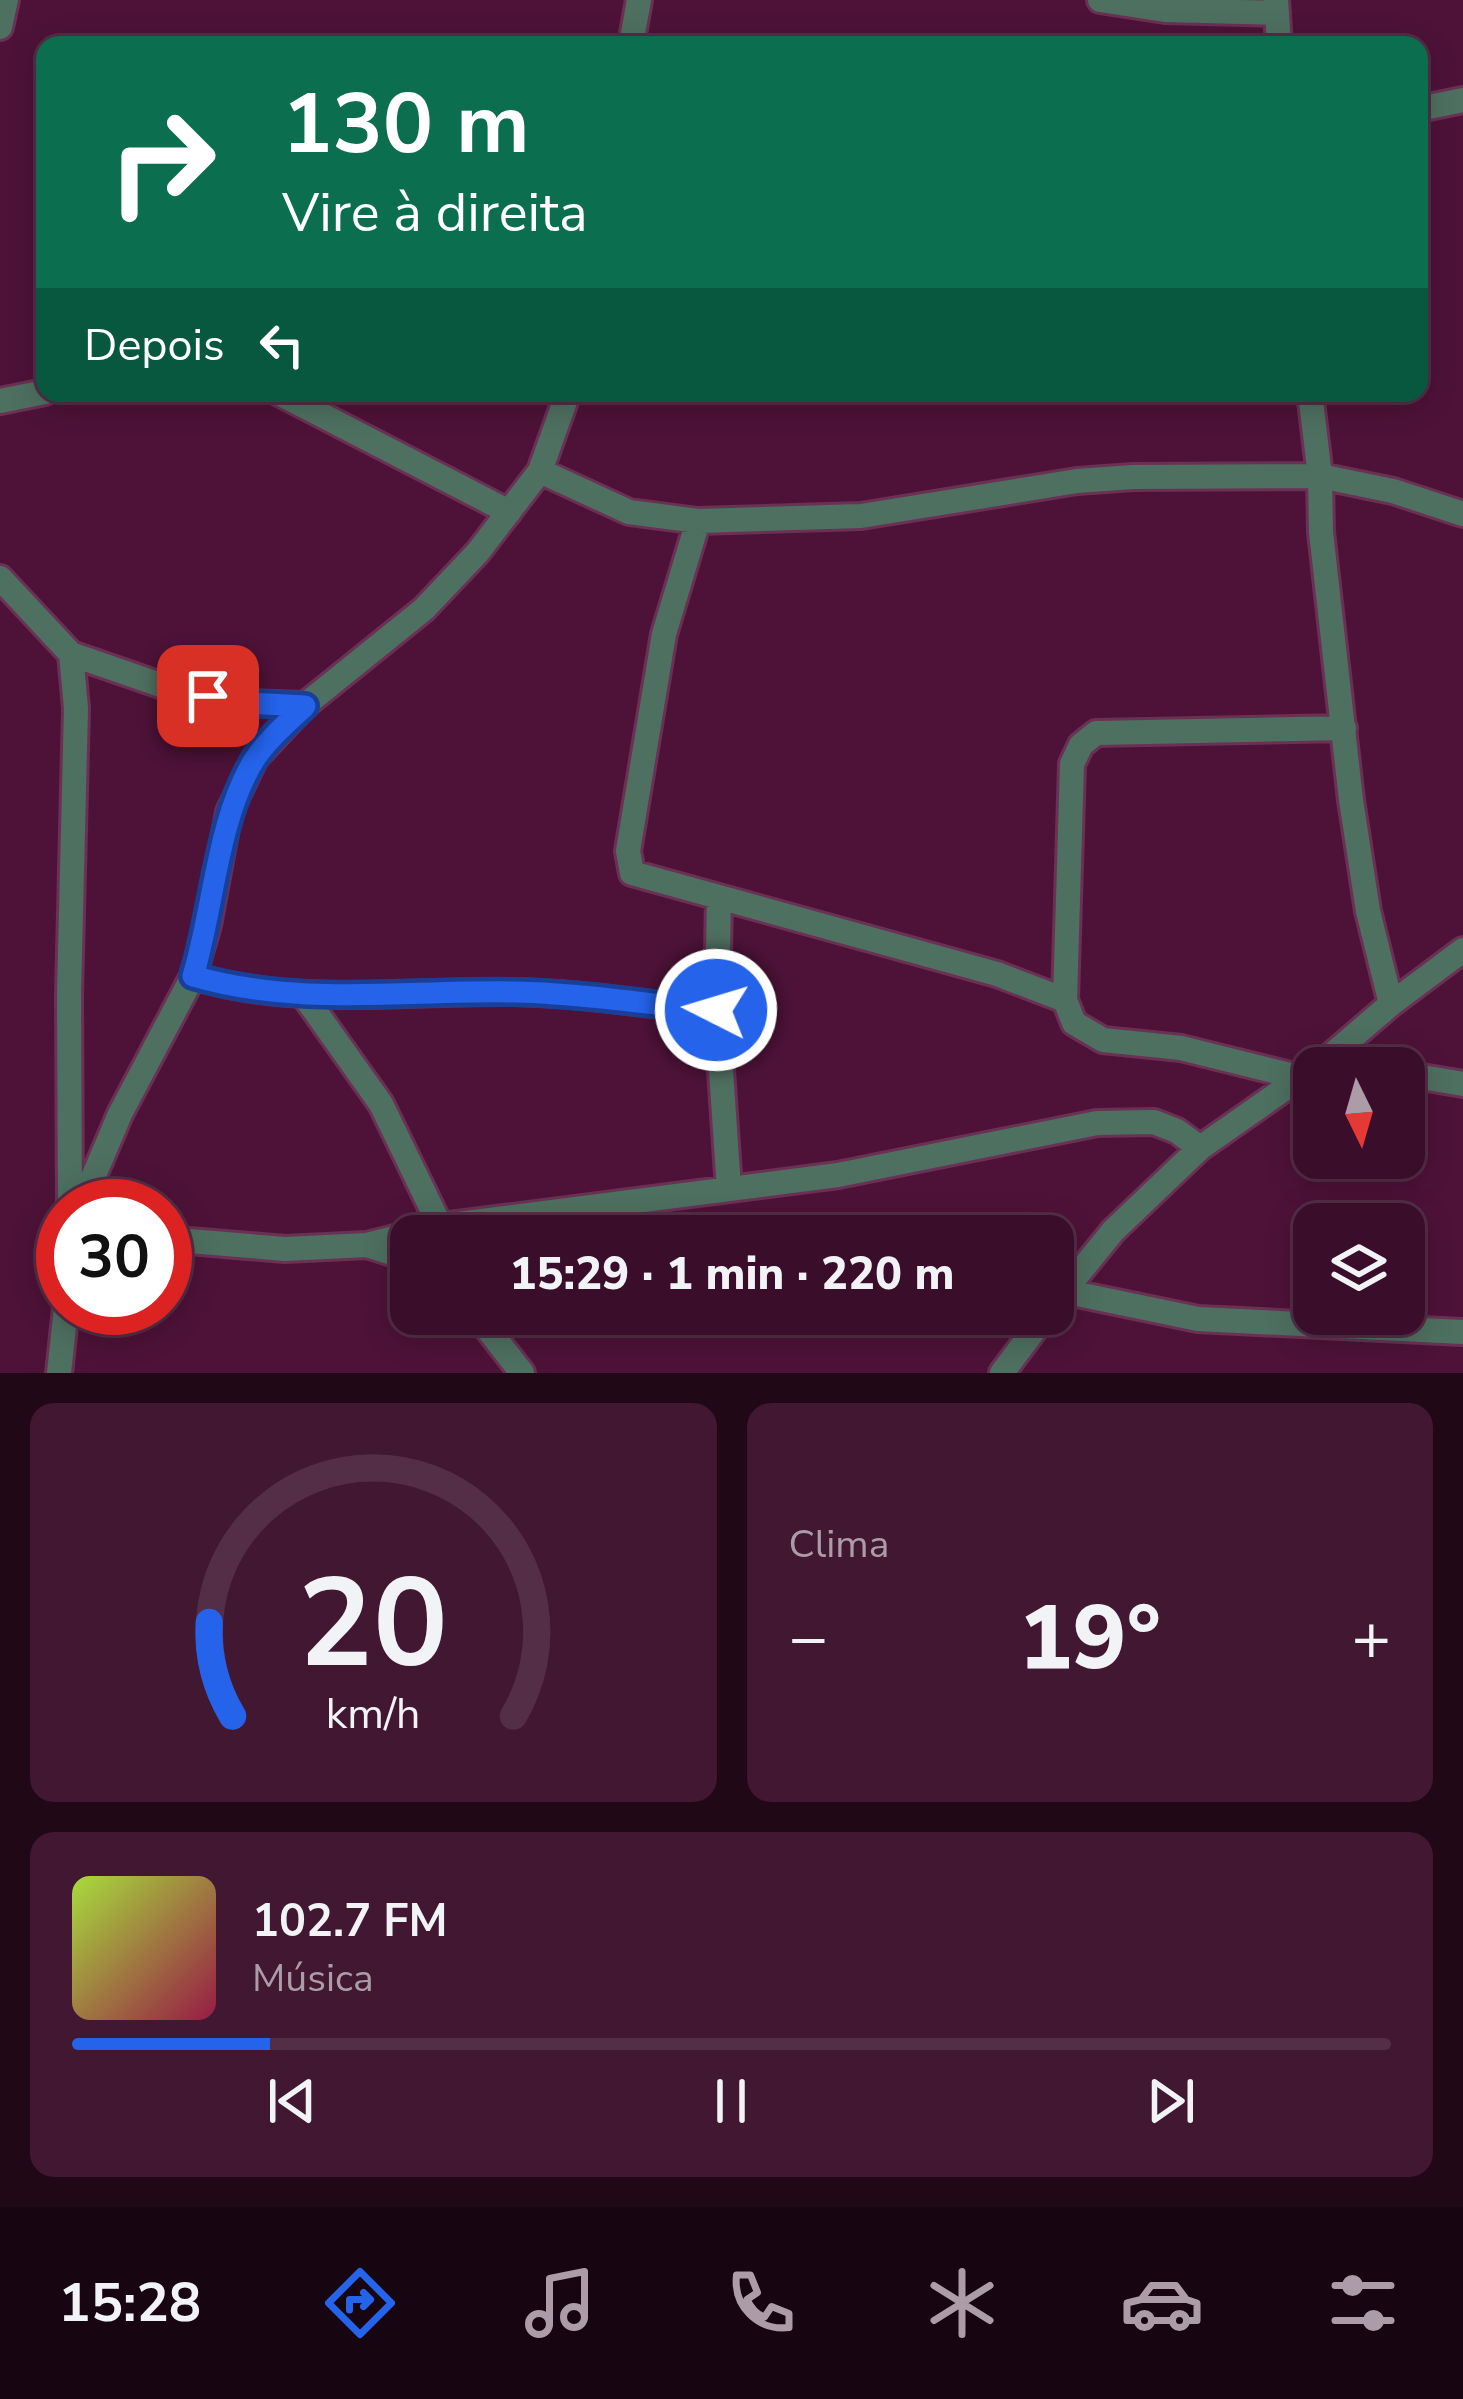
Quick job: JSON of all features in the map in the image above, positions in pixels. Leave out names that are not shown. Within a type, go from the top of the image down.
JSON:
[{"type":"street","points":[[0,28],[6,0]]},
{"type":"street","points":[[633,36],[639,0]]},
{"type":"street","points":[[1100,0],[1166,10],[1276,6],[1278,36]]},
{"type":"street","points":[[1428,107],[1463,100]]},
{"type":"street","points":[[0,401],[36,394]]},
{"type":"street","points":[[296,402],[509,512]]},
{"type":"street","points":[[92,1179],[120,1114],[193,976],[208,925],[229,812],[255,758],[305,706],[424,610],[478,552],[540,471],[565,402]]},
{"type":"street","points":[[1311,402],[1321,532],[1368,911],[1391,1004]]},
{"type":"street","points":[[540,471],[629,512],[698,521],[861,515],[1077,481],[1320,476],[1393,490],[1463,514]]},
{"type":"street","points":[[698,521],[664,634],[628,851],[632,873],[997,974],[1065,1000]]},
{"type":"street","points":[[0,578],[70,654],[169,688],[247,703],[305,706]]},
{"type":"street","points":[[70,654],[76,708],[69,994],[71,1179]]},
{"type":"street","points":[[1293,1075],[1181,1048],[1103,1040],[1074,1022],[1065,1000],[1072,764],[1081,745],[1096,733],[1344,728]]},
{"type":"street","points":[[719,897],[716,1010],[729,1189]]},
{"type":"street","points":[[1341,1047],[1463,950]]},
{"type":"street","points":[[193,976],[305,997],[553,993],[716,1010]]},
{"type":"street","points":[[305,997],[381,1104],[436,1215]]},
{"type":"street","points":[[1425,1078],[1463,1084]]},
{"type":"street","points":[[1074,1279],[1113,1231],[1200,1148],[1293,1080]]},
{"type":"street","points":[[553,1215],[838,1175],[1096,1123],[1154,1122],[1200,1148]]},
{"type":"street","points":[[192,1241],[285,1250],[390,1240]]},
{"type":"street","points":[[367,1244],[390,1252]]},
{"type":"street","points":[[1074,1300],[1198,1319],[1463,1332]]},
{"type":"street","points":[[59,1373],[63,1335]]},
{"type":"street","points":[[492,1335],[522,1373]]},
{"type":"street","points":[[1002,1373],[1030,1335]]},
{"type":"route","points":[[208,696],[305,706],[255,758],[229,812],[208,925],[193,976],[305,997],[553,993],[716,1010]]}]
